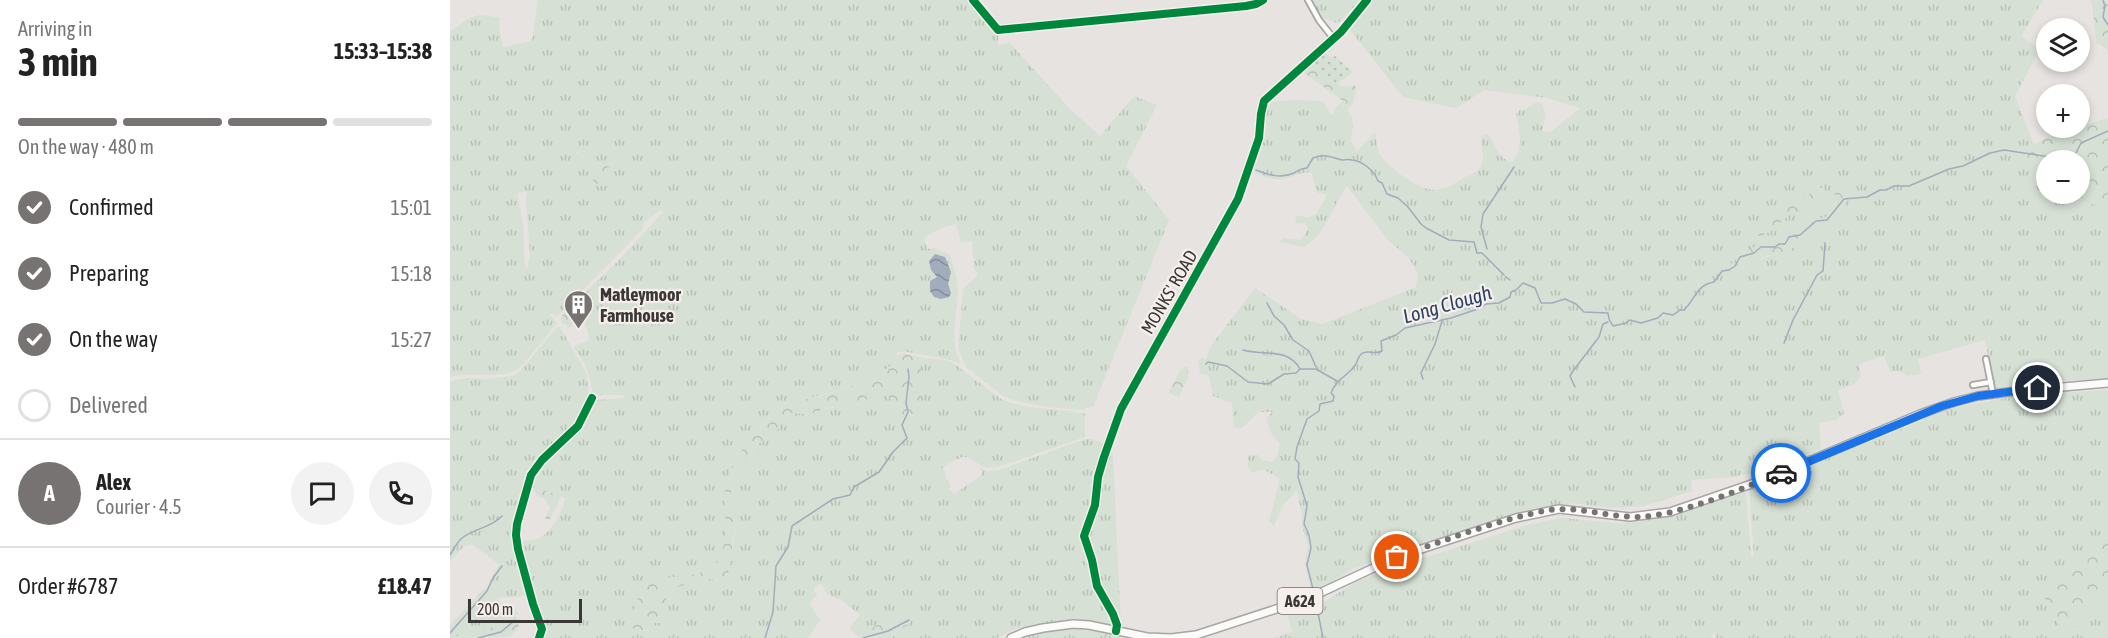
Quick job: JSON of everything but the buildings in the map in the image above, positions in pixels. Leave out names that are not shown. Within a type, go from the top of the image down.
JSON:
[{"type":"main road","name":"A624","points":[[1011,638],[1034,630],[1073,624],[1164,638],[1199,634],[1317,595],[1391,560],[1532,514],[1559,509],[1636,517],[1680,509],[1790,470],[1932,409],[1964,399],[2108,383]]},
{"type":"street","points":[[973,0],[998,30],[1246,6],[1263,0]]},
{"type":"street","points":[[1308,0],[1319,20],[1334,39]]},
{"type":"street","name":"MONKS' ROAD","points":[[1116,631],[1112,612],[1095,583],[1092,560],[1083,536],[1095,505],[1098,477],[1121,409],[1238,199],[1257,148],[1264,101],[1334,39],[1367,0]]},
{"type":"street","points":[[1986,359],[1993,394]]},
{"type":"street","points":[[1973,385],[1991,382]]},
{"type":"street","points":[[539,638],[542,628],[533,604],[518,546],[517,524],[531,475],[542,460],[578,426],[592,398]]},
{"type":"green space","points":[[538,0],[969,0],[998,34],[998,46],[1009,42],[1069,108],[1100,136],[1134,96],[1157,105],[1126,166],[1169,220],[1093,407],[1084,410],[1047,407],[1016,401],[1003,396],[967,368],[958,349],[963,289],[978,275],[973,267],[973,241],[961,242],[956,224],[941,228],[924,238],[927,249],[935,248],[950,255],[958,288],[954,336],[961,364],[947,359],[902,351],[896,353],[897,355],[903,353],[897,362],[874,377],[803,401],[770,418],[756,432],[730,472],[725,490],[724,545],[717,561],[700,573],[656,581],[640,594],[641,631],[652,631],[654,623],[670,620],[665,607],[667,591],[697,580],[706,582],[710,578],[716,580],[719,576],[728,574],[737,521],[731,495],[738,474],[749,465],[757,445],[769,440],[778,428],[778,421],[789,413],[810,414],[883,394],[891,399],[891,410],[899,418],[909,423],[913,422],[913,412],[921,390],[918,357],[945,360],[955,364],[1001,399],[1011,403],[1085,414],[1085,437],[998,467],[986,468],[967,457],[962,457],[938,469],[938,480],[954,494],[982,475],[981,468],[987,471],[999,470],[1085,439],[1105,444],[1090,508],[1079,539],[1088,556],[1094,588],[1107,607],[1114,621],[1113,625],[1083,621],[1052,622],[1015,629],[997,638],[889,638],[896,634],[897,619],[877,625],[859,637],[850,627],[860,615],[840,599],[827,594],[821,583],[814,588],[817,595],[810,605],[820,620],[808,638],[541,638],[544,628],[536,608],[518,541],[538,539],[548,532],[562,509],[565,498],[529,485],[530,482],[540,464],[580,428],[586,414],[589,416],[596,400],[624,398],[623,395],[593,395],[587,369],[573,347],[589,340],[588,332],[593,330],[589,320],[568,309],[619,260],[663,212],[660,210],[644,222],[642,230],[557,316],[551,313],[550,315],[557,323],[520,367],[503,374],[450,377],[450,30],[474,16],[484,15],[500,18],[499,28],[503,47],[532,41]],"holes":[[[572,147],[588,159],[606,165],[611,171],[607,186],[594,182],[576,157]],[[527,191],[530,255],[527,270],[523,224],[517,193]]]},
{"type":"green space","points":[[1312,0],[1361,0],[1338,23],[1321,17]]},
{"type":"green space","points":[[1373,0],[2043,0],[2021,36],[2036,46],[2036,57],[2015,96],[2034,145],[2017,153],[2036,162],[2036,204],[2090,204],[2108,208],[2108,379],[2018,384],[2016,377],[2014,378],[2015,385],[1995,389],[1985,340],[1918,359],[1921,374],[1907,376],[1900,371],[1890,372],[1884,356],[1859,364],[1860,376],[1855,384],[1838,390],[1844,414],[1836,420],[1819,423],[1821,449],[1771,469],[1734,477],[1691,480],[1692,491],[1644,506],[1613,508],[1571,503],[1535,508],[1354,568],[1323,585],[1323,589],[1312,594],[1305,564],[1308,545],[1302,526],[1297,490],[1283,505],[1274,526],[1269,521],[1280,479],[1263,469],[1252,473],[1248,467],[1248,457],[1251,455],[1258,455],[1262,460],[1272,462],[1277,456],[1280,444],[1272,435],[1266,418],[1273,412],[1258,412],[1242,428],[1234,428],[1232,403],[1213,396],[1209,376],[1200,373],[1198,360],[1203,358],[1206,360],[1211,346],[1255,288],[1301,319],[1323,324],[1416,287],[1418,274],[1409,258],[1388,240],[1347,186],[1323,228],[1311,242],[1304,247],[1280,242],[1284,238],[1300,240],[1305,235],[1308,228],[1305,223],[1295,223],[1297,216],[1316,215],[1327,195],[1316,192],[1312,173],[1277,179],[1265,177],[1252,170],[1262,147],[1267,102],[1323,101],[1330,114],[1341,118],[1347,110],[1352,121],[1351,141],[1357,151],[1375,132],[1379,152],[1384,160],[1405,178],[1430,190],[1444,189],[1478,170],[1483,162],[1482,135],[1487,134],[1503,158],[1512,162],[1520,145],[1516,114],[1520,110],[1537,102],[1542,104],[1546,115],[1542,131],[1551,132],[1580,108],[1547,98],[1484,90],[1456,108],[1403,97],[1350,30]],"holes":[[[1835,197],[1838,217],[1790,250],[1752,262],[1753,248],[1783,242],[1816,219],[1824,218],[1832,212]],[[1797,211],[1781,220],[1742,230]]]},
{"type":"green space","points":[[2089,0],[2106,0],[2108,5],[2108,50],[2096,42],[2092,4]]},
{"type":"green space","points":[[1325,52],[1331,58],[1335,56],[1353,72],[1337,84],[1313,63]]},
{"type":"green space","points":[[1313,63],[1341,86],[1357,88],[1353,103],[1341,118],[1336,117],[1333,113],[1343,101],[1303,72]]},
{"type":"green space","points":[[2108,118],[2108,208],[2090,204],[2090,150],[2036,150],[2036,162],[2017,153],[2047,138],[2090,138],[2090,123]]},
{"type":"green space","points":[[571,146],[578,154],[609,167],[611,171],[607,186],[600,186],[594,182],[591,175],[574,157]]},
{"type":"green space","points":[[1823,187],[1826,191],[1820,201],[1784,219],[1768,233],[1747,238],[1742,230]]},
{"type":"green space","points":[[1834,189],[1846,202],[1838,217],[1790,250],[1781,254],[1769,255],[1727,274],[1726,268],[1753,247],[1783,242],[1816,219],[1824,218],[1832,212]]},
{"type":"green space","points":[[568,309],[589,320],[594,330],[588,332],[584,321],[573,323],[568,330],[567,325],[562,323],[560,318]]},
{"type":"green space","points":[[560,327],[587,374],[589,402],[578,422],[538,460],[529,475],[514,529],[528,595],[508,598],[505,596],[493,600],[500,615],[499,622],[493,627],[455,637],[450,630],[450,625],[488,585],[499,564],[473,545],[463,548],[450,562],[450,381],[513,376],[522,369],[556,328]]},
{"type":"green space","points":[[903,353],[918,357],[924,380],[920,399],[913,412],[914,422],[899,421],[899,418],[892,414],[891,399],[883,394],[810,414],[789,413],[779,421],[779,428],[769,440],[757,445],[749,465],[738,474],[736,490],[731,492],[737,518],[727,576],[719,576],[714,581],[710,578],[706,582],[697,580],[667,591],[665,594],[666,610],[669,622],[654,623],[652,631],[639,632],[630,626],[638,599],[649,584],[658,580],[700,573],[709,569],[716,562],[721,554],[725,537],[727,479],[739,455],[766,422],[794,403],[840,390],[880,373],[896,362]]},
{"type":"green space","points":[[1185,366],[1188,368],[1188,378],[1179,397],[1169,393],[1179,372]]},
{"type":"green space","points":[[2108,390],[2108,541],[2043,595],[2066,635],[2108,595],[2108,638],[1715,638],[1715,630],[1711,638],[1273,638],[1292,632],[1287,612],[1321,607],[1325,601],[1355,583],[1380,572],[1527,525],[1561,518],[1617,523],[1637,522],[1676,513],[1744,490],[1751,556],[1754,557],[1749,489],[1924,420],[1925,417],[1961,406],[2024,395]]},
{"type":"green space","points":[[1111,444],[1121,629],[1097,580],[1095,559],[1085,539],[1100,477]]},
{"type":"green space","points":[[943,466],[951,486],[948,489],[938,480],[938,469]]},
{"type":"green space","points":[[532,486],[560,496],[549,521],[545,518],[550,508],[545,499],[537,496]]},
{"type":"green space","points":[[2108,541],[2108,595],[2065,635],[2043,595]]},
{"type":"green space","points":[[498,599],[506,611],[515,609],[519,614],[515,615],[520,620],[518,628],[510,637],[450,638],[451,630],[455,637],[493,627],[499,622],[500,615],[493,601]]},
{"type":"green space","points":[[907,614],[912,616],[910,623],[889,638],[859,637],[877,625]]},
{"type":"green space","points":[[1081,627],[1121,635],[1121,638],[1018,638],[1058,629]]},
{"type":"water","points":[[935,254],[945,257],[951,272],[948,284],[951,293],[949,297],[941,299],[934,297],[930,291],[930,281],[937,277],[931,270],[929,261]]},
{"type":"waterway","points":[[2103,0],[2105,6],[2103,17],[2108,25]]},
{"type":"waterway","name":"Long Clough","points":[[1314,593],[1307,565],[1311,548],[1304,524],[1307,506],[1298,477],[1299,463],[1295,459],[1297,447],[1307,419],[1319,411],[1320,404],[1333,401],[1334,396],[1331,393],[1333,389],[1355,366],[1361,354],[1382,351],[1381,341],[1396,335],[1405,328],[1451,318],[1481,308],[1486,304],[1499,303],[1510,297],[1511,292],[1523,283],[1535,288],[1541,303],[1552,303],[1565,299],[1576,304],[1584,312],[1608,313],[1613,326],[1630,320],[1641,323],[1658,318],[1663,313],[1673,315],[1684,310],[1703,286],[1714,282],[1722,271],[1735,266],[1740,257],[1754,253],[1761,247],[1785,244],[1789,237],[1800,235],[1816,221],[1827,220],[1844,199],[1867,197],[1894,186],[1909,186],[1949,169],[1963,166],[1990,153],[2004,150],[2073,159],[2081,143],[2108,131]]},
{"type":"waterway","points":[[1256,170],[1275,176],[1289,175],[1307,168],[1313,158],[1321,156],[1360,162],[1374,173],[1387,194],[1398,198],[1426,228],[1449,240],[1474,242],[1477,253],[1482,253],[1504,275]]},
{"type":"waterway","points":[[1487,249],[1481,227],[1483,214],[1514,167]]},
{"type":"waterway","points":[[1784,343],[1793,320],[1817,275],[1823,271],[1825,243]]},
{"type":"waterway","points":[[1506,277],[1510,280]]},
{"type":"waterway","points":[[1267,303],[1293,340],[1309,351],[1316,367]]},
{"type":"waterway","points":[[1423,379],[1421,373],[1435,344],[1442,321]]},
{"type":"waterway","points":[[1575,387],[1570,376],[1599,337],[1603,324],[1608,322]]},
{"type":"waterway","points":[[1243,350],[1282,355],[1295,362],[1300,369]]},
{"type":"waterway","points":[[1206,364],[1208,362],[1227,366],[1248,382],[1268,384],[1284,374],[1296,373],[1300,369],[1316,369],[1337,381]]},
{"type":"waterway","points":[[765,638],[773,612],[776,566],[788,547],[792,526],[833,499],[850,495],[854,487],[879,472],[893,452],[907,438],[902,425],[908,412],[906,403],[908,369]]},
{"type":"waterway","points":[[450,555],[462,538],[502,516]]},
{"type":"waterway","points":[[450,633],[487,591],[502,566]]},
{"type":"waterway","name":"Long Clough","points":[[1315,598],[1323,638]]},
{"type":"waterway","points":[[478,638],[501,632],[515,620]]},
{"type":"waterway","points":[[863,638],[888,631],[909,620]]},
{"type":"cycle path","points":[[973,0],[998,30],[1246,6],[1263,0]]},
{"type":"cycle path","points":[[1116,631],[1117,625],[1113,614],[1097,586],[1084,536],[1095,505],[1098,477],[1121,409],[1238,199],[1259,138],[1264,101],[1341,32],[1367,0]]},
{"type":"cycle path","points":[[539,638],[542,629],[518,549],[517,524],[531,475],[542,460],[578,426],[592,398]]},
{"type":"way so far","points":[[1397,557],[1500,523],[1550,510],[1569,509],[1630,517],[1659,514],[1689,506],[1781,473]]},
{"type":"place","name":"Matleymoor Farmhouse","points":[[579,330]]},
{"type":"route","points":[[1781,473],[1942,406],[1978,396],[2038,388]]}]
